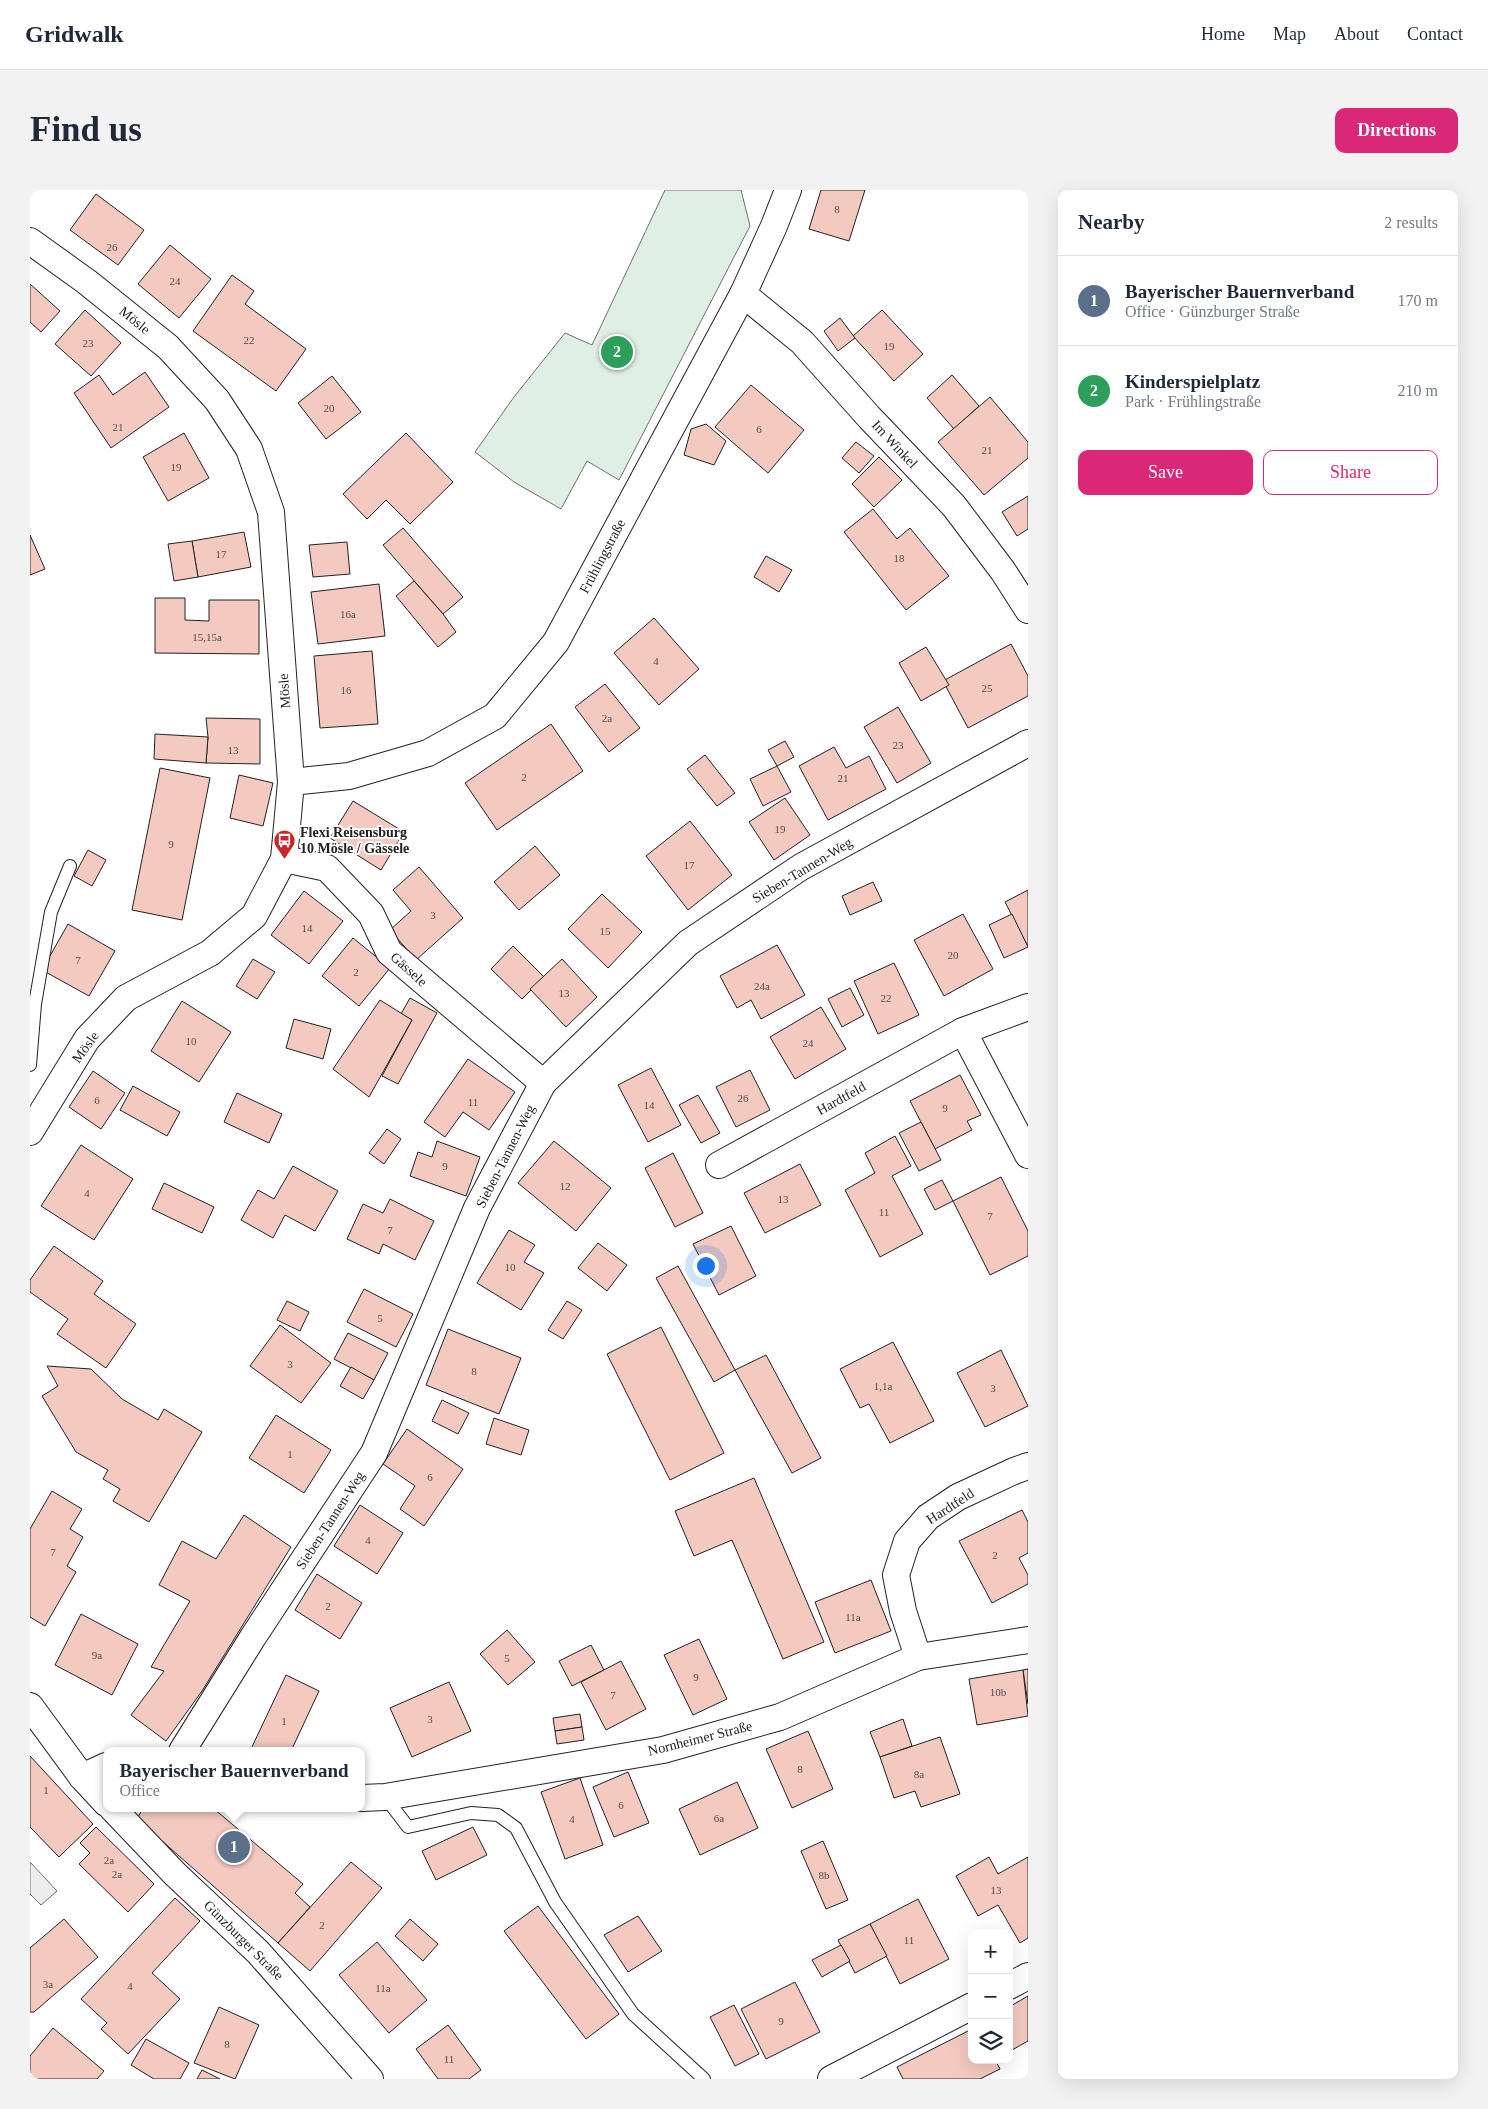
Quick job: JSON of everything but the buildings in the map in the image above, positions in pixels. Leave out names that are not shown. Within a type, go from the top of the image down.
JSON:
[{"type":"street","name":"Frühlingstraße","points":[[291,782],[349,776],[428,753],[495,716],[556,642],[743,294],[788,190]]},
{"type":"street","name":"Mösle","points":[[30,241],[87,282],[168,347],[217,400],[249,448],[271,512],[291,782],[284,859],[254,916],[210,953],[126,998],[87,1039],[30,1132]]},
{"type":"street","name":"Im Winkel","points":[[743,294],[802,342],[954,506],[1003,571],[1028,610]]},
{"type":"street","name":"Sieben-Tannen-Weg","points":[[184,1747],[253,1637],[374,1453],[478,1208],[543,1082],[688,943],[801,866],[1028,744]]},
{"type":"street","name":"Gässele","points":[[284,859],[327,868],[371,914],[389,952],[543,1082]]},
{"type":"street","name":"Hardtfeld","points":[[719,1165],[963,1032],[1028,1007]]},
{"type":"street","points":[[963,1032],[1028,1155]]},
{"type":"street","name":"Hardtfeld","points":[[918,1657],[903,1611],[896,1575],[906,1542],[928,1517],[958,1497],[1028,1466]]},
{"type":"street","name":"Nornheimer Straße","points":[[373,1798],[663,1750],[780,1717],[918,1657],[1028,1640]]},
{"type":"street","points":[[30,1706],[82,1777],[103,1800]]},
{"type":"street","points":[[82,1777],[103,1767]]},
{"type":"street","name":"Günzburger Straße","points":[[116,1812],[175,1874],[258,1952],[370,2079]]},
{"type":"street","points":[[1013,1984],[1028,1976]]},
{"type":"street","points":[[831,2079],[968,2008]]},
{"type":"lane","points":[[30,1065],[35,1004],[51,912],[70,866]]},
{"type":"lane","points":[[373,1798],[408,1826],[471,1813],[498,1815],[516,1828],[555,1902],[633,2014],[704,2079]]},
{"type":"green space","points":[[665,190],[741,190],[750,226],[619,480],[587,461],[561,509],[514,482],[475,452],[514,397],[565,333],[592,345]]},
{"type":"shaded area","points":[[30,1862],[57,1891],[41,1905],[30,1894]]},
{"type":"place","name":"Kinderspielplatz","points":[[617,352]]},
{"type":"place","name":"Flexi Reisensburg 10 Mösle / Gässele","points":[[284,859]]},
{"type":"place","name":"Bayerischer Bauernverband","points":[[234,1847]]}]
